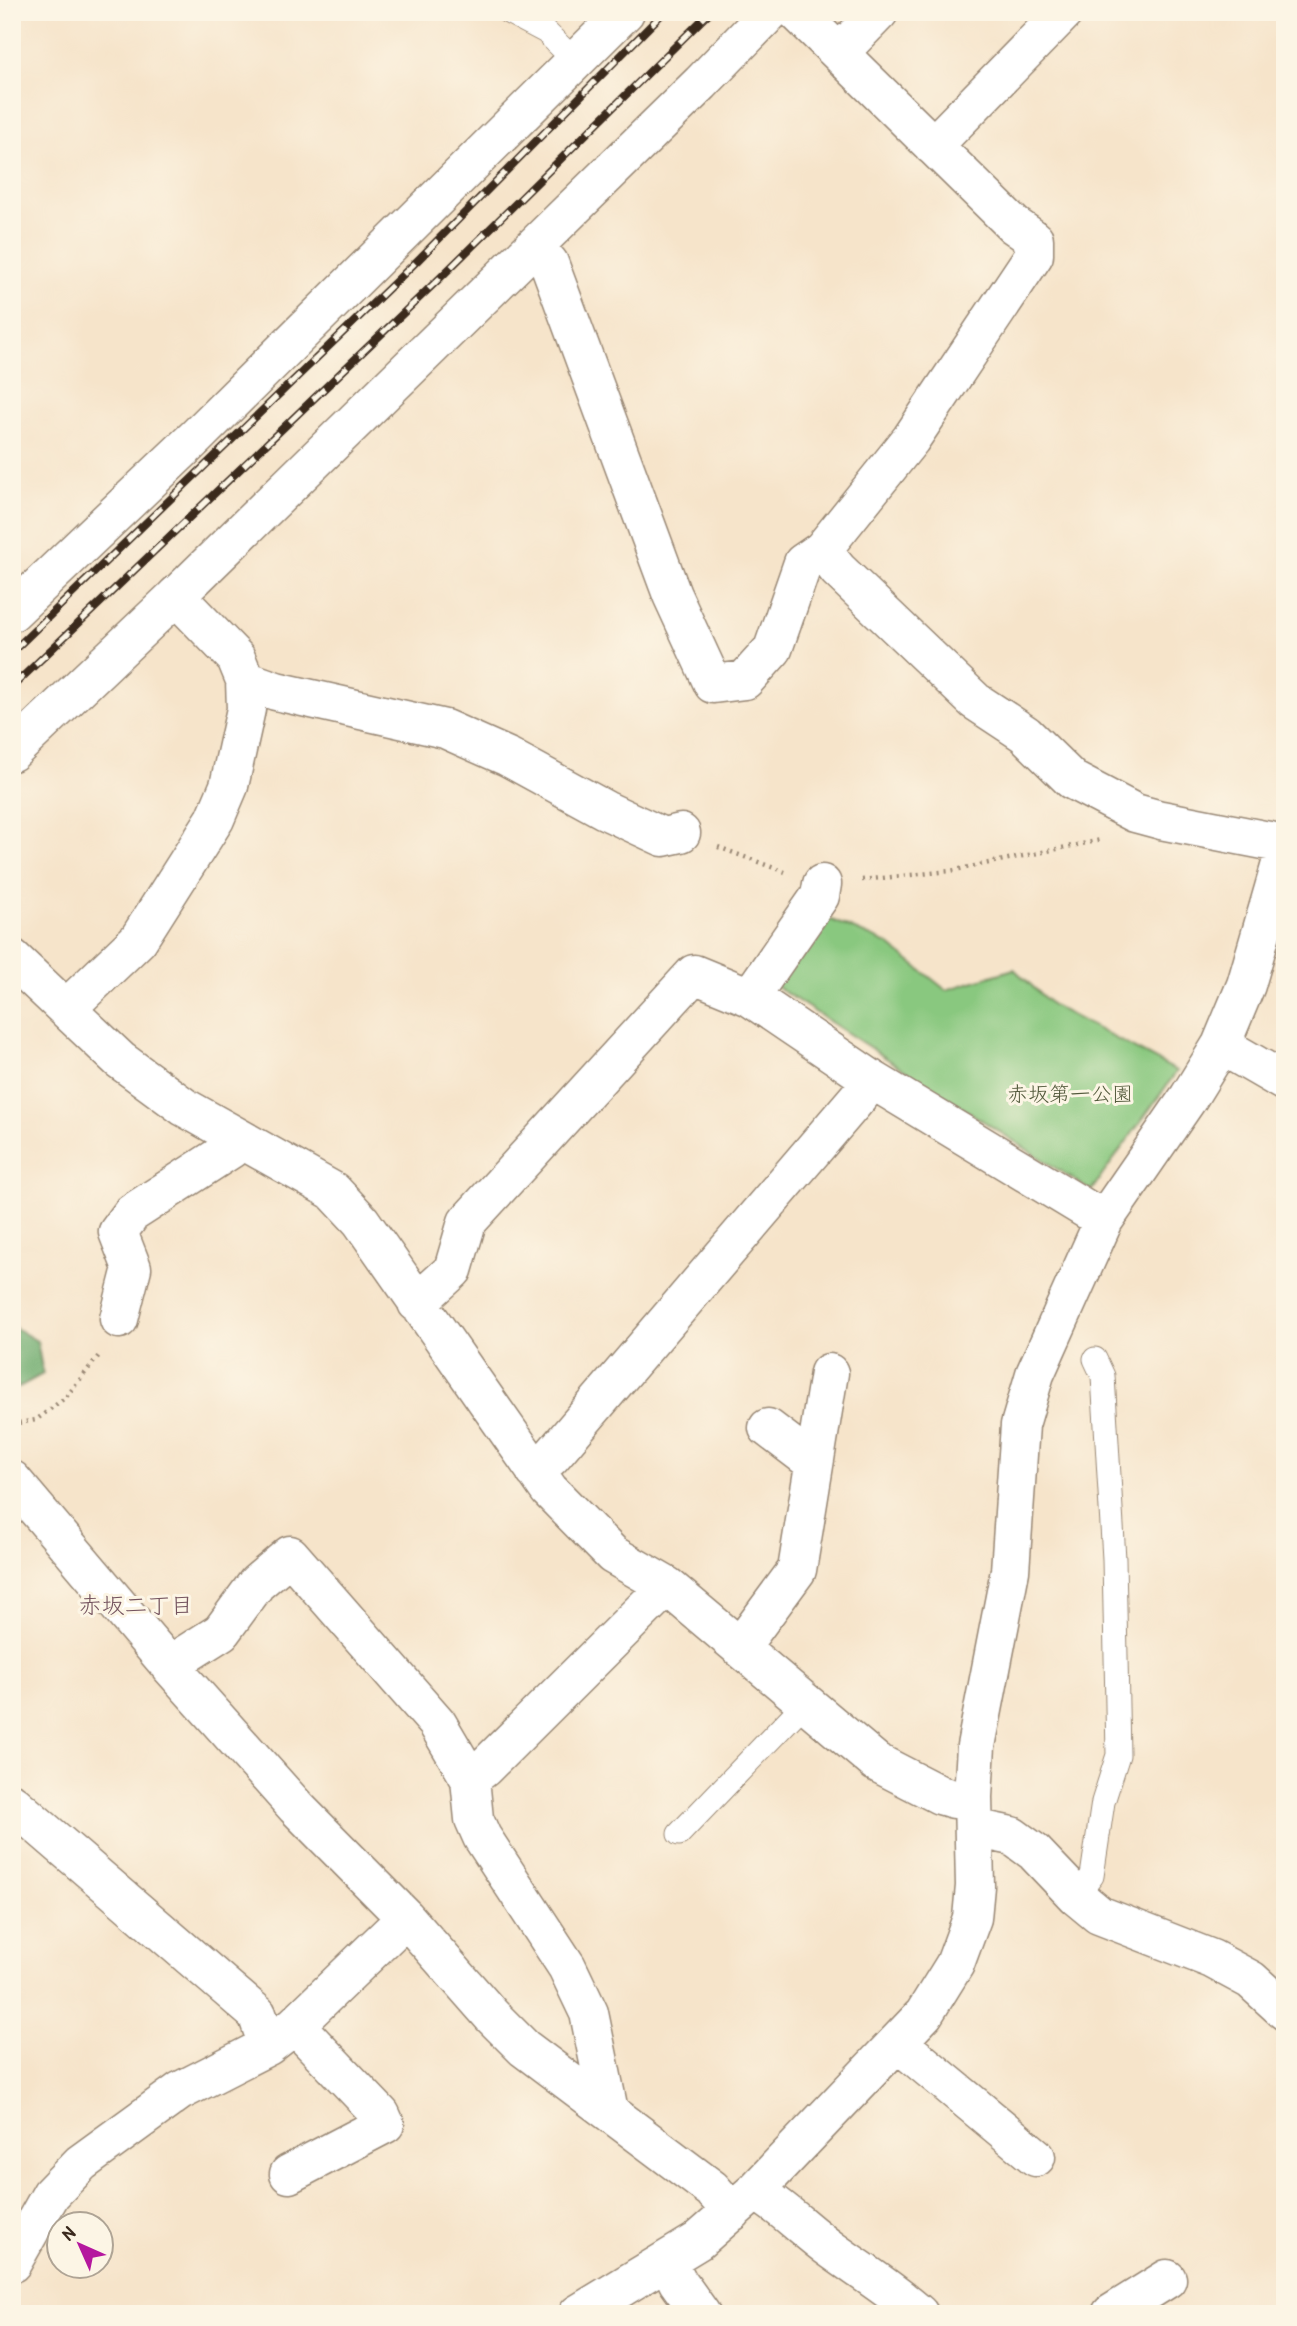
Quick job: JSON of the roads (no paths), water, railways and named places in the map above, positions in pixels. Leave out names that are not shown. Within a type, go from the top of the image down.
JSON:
[{"type":"street","points":[[12,612],[196,437],[625,12]]},
{"type":"street","points":[[12,752],[176,596],[701,83],[769,12]]},
{"type":"street","points":[[534,246],[549,263],[673,595],[713,684],[745,680],[773,649],[803,563],[822,550],[911,439],[1034,255],[1034,239],[1014,225],[797,12]]},
{"type":"street","points":[[839,53],[879,12]]},
{"type":"street","points":[[933,146],[1064,12]]},
{"type":"street","points":[[822,550],[838,570],[975,702],[1025,734],[1072,780],[1135,813],[1285,844]]},
{"type":"street","points":[[67,1007],[138,940],[215,819],[229,786],[246,709],[245,680],[236,658],[176,596]]},
{"type":"street","points":[[245,680],[276,691],[445,729],[508,757],[605,810],[663,837],[681,833]]},
{"type":"street","points":[[578,2314],[698,2241],[743,2202],[924,2014],[955,1964],[972,1919],[975,1886],[976,1746],[1010,1572],[1020,1425],[1035,1374],[1104,1220],[1189,1097],[1221,1045],[1246,985],[1285,850]]},
{"type":"street","points":[[750,997],[820,896],[822,884]]},
{"type":"street","points":[[12,958],[67,1007],[120,1060],[184,1107],[333,1191],[361,1221],[549,1490],[613,1555],[667,1586],[876,1762],[940,1795],[954,1799],[1034,1852],[1076,1896],[1099,1915],[1222,1964],[1251,1980],[1285,2011]]},
{"type":"street","points":[[418,1303],[453,1270],[467,1222],[694,974],[750,997],[872,1079],[1104,1220]]},
{"type":"street","points":[[1221,1045],[1285,1082]]},
{"type":"street","points":[[536,1471],[560,1447],[872,1079]]},
{"type":"street","points":[[119,1319],[132,1268],[118,1232],[132,1213],[231,1149],[240,1140]]},
{"type":"street","points":[[741,1646],[797,1570],[829,1373]]},
{"type":"street","points":[[768,1428],[814,1463]]},
{"type":"street","points":[[12,1480],[169,1665],[296,1807],[406,1918],[492,2016],[524,2048],[712,2189],[743,2202],[772,2201],[830,2249],[898,2295],[919,2314]]},
{"type":"street","points":[[169,1665],[221,1632],[257,1583],[290,1555],[437,1723],[470,1779],[474,1819],[482,1837],[567,1967],[589,2013],[609,2111]]},
{"type":"street","points":[[470,1779],[667,1586]]},
{"type":"street","points":[[12,1803],[257,2014],[381,2115],[385,2124],[289,2174]]},
{"type":"street","points":[[12,2263],[51,2194],[81,2163],[180,2091],[282,2035],[406,1918]]},
{"type":"street","points":[[897,2042],[1035,2157]]},
{"type":"street","points":[[667,2260],[678,2282],[701,2314]]},
{"type":"street","points":[[1111,2314],[1167,2279]]},
{"type":"lane","points":[[508,12],[545,32],[575,61]]},
{"type":"lane","points":[[1076,1896],[1092,1876],[1103,1802],[1118,1755],[1114,1559],[1103,1376],[1095,1359]]},
{"type":"lane","points":[[679,1835],[806,1702]]},
{"type":"railway","points":[[12,652],[417,261],[664,12]]},
{"type":"railway","points":[[12,687],[440,278],[710,12]]},
{"type":"district","name":"赤坂二丁目","points":[[136,1605]]},
{"type":"park label","name":"赤坂第一公園","points":[[1070,1094]]}]
